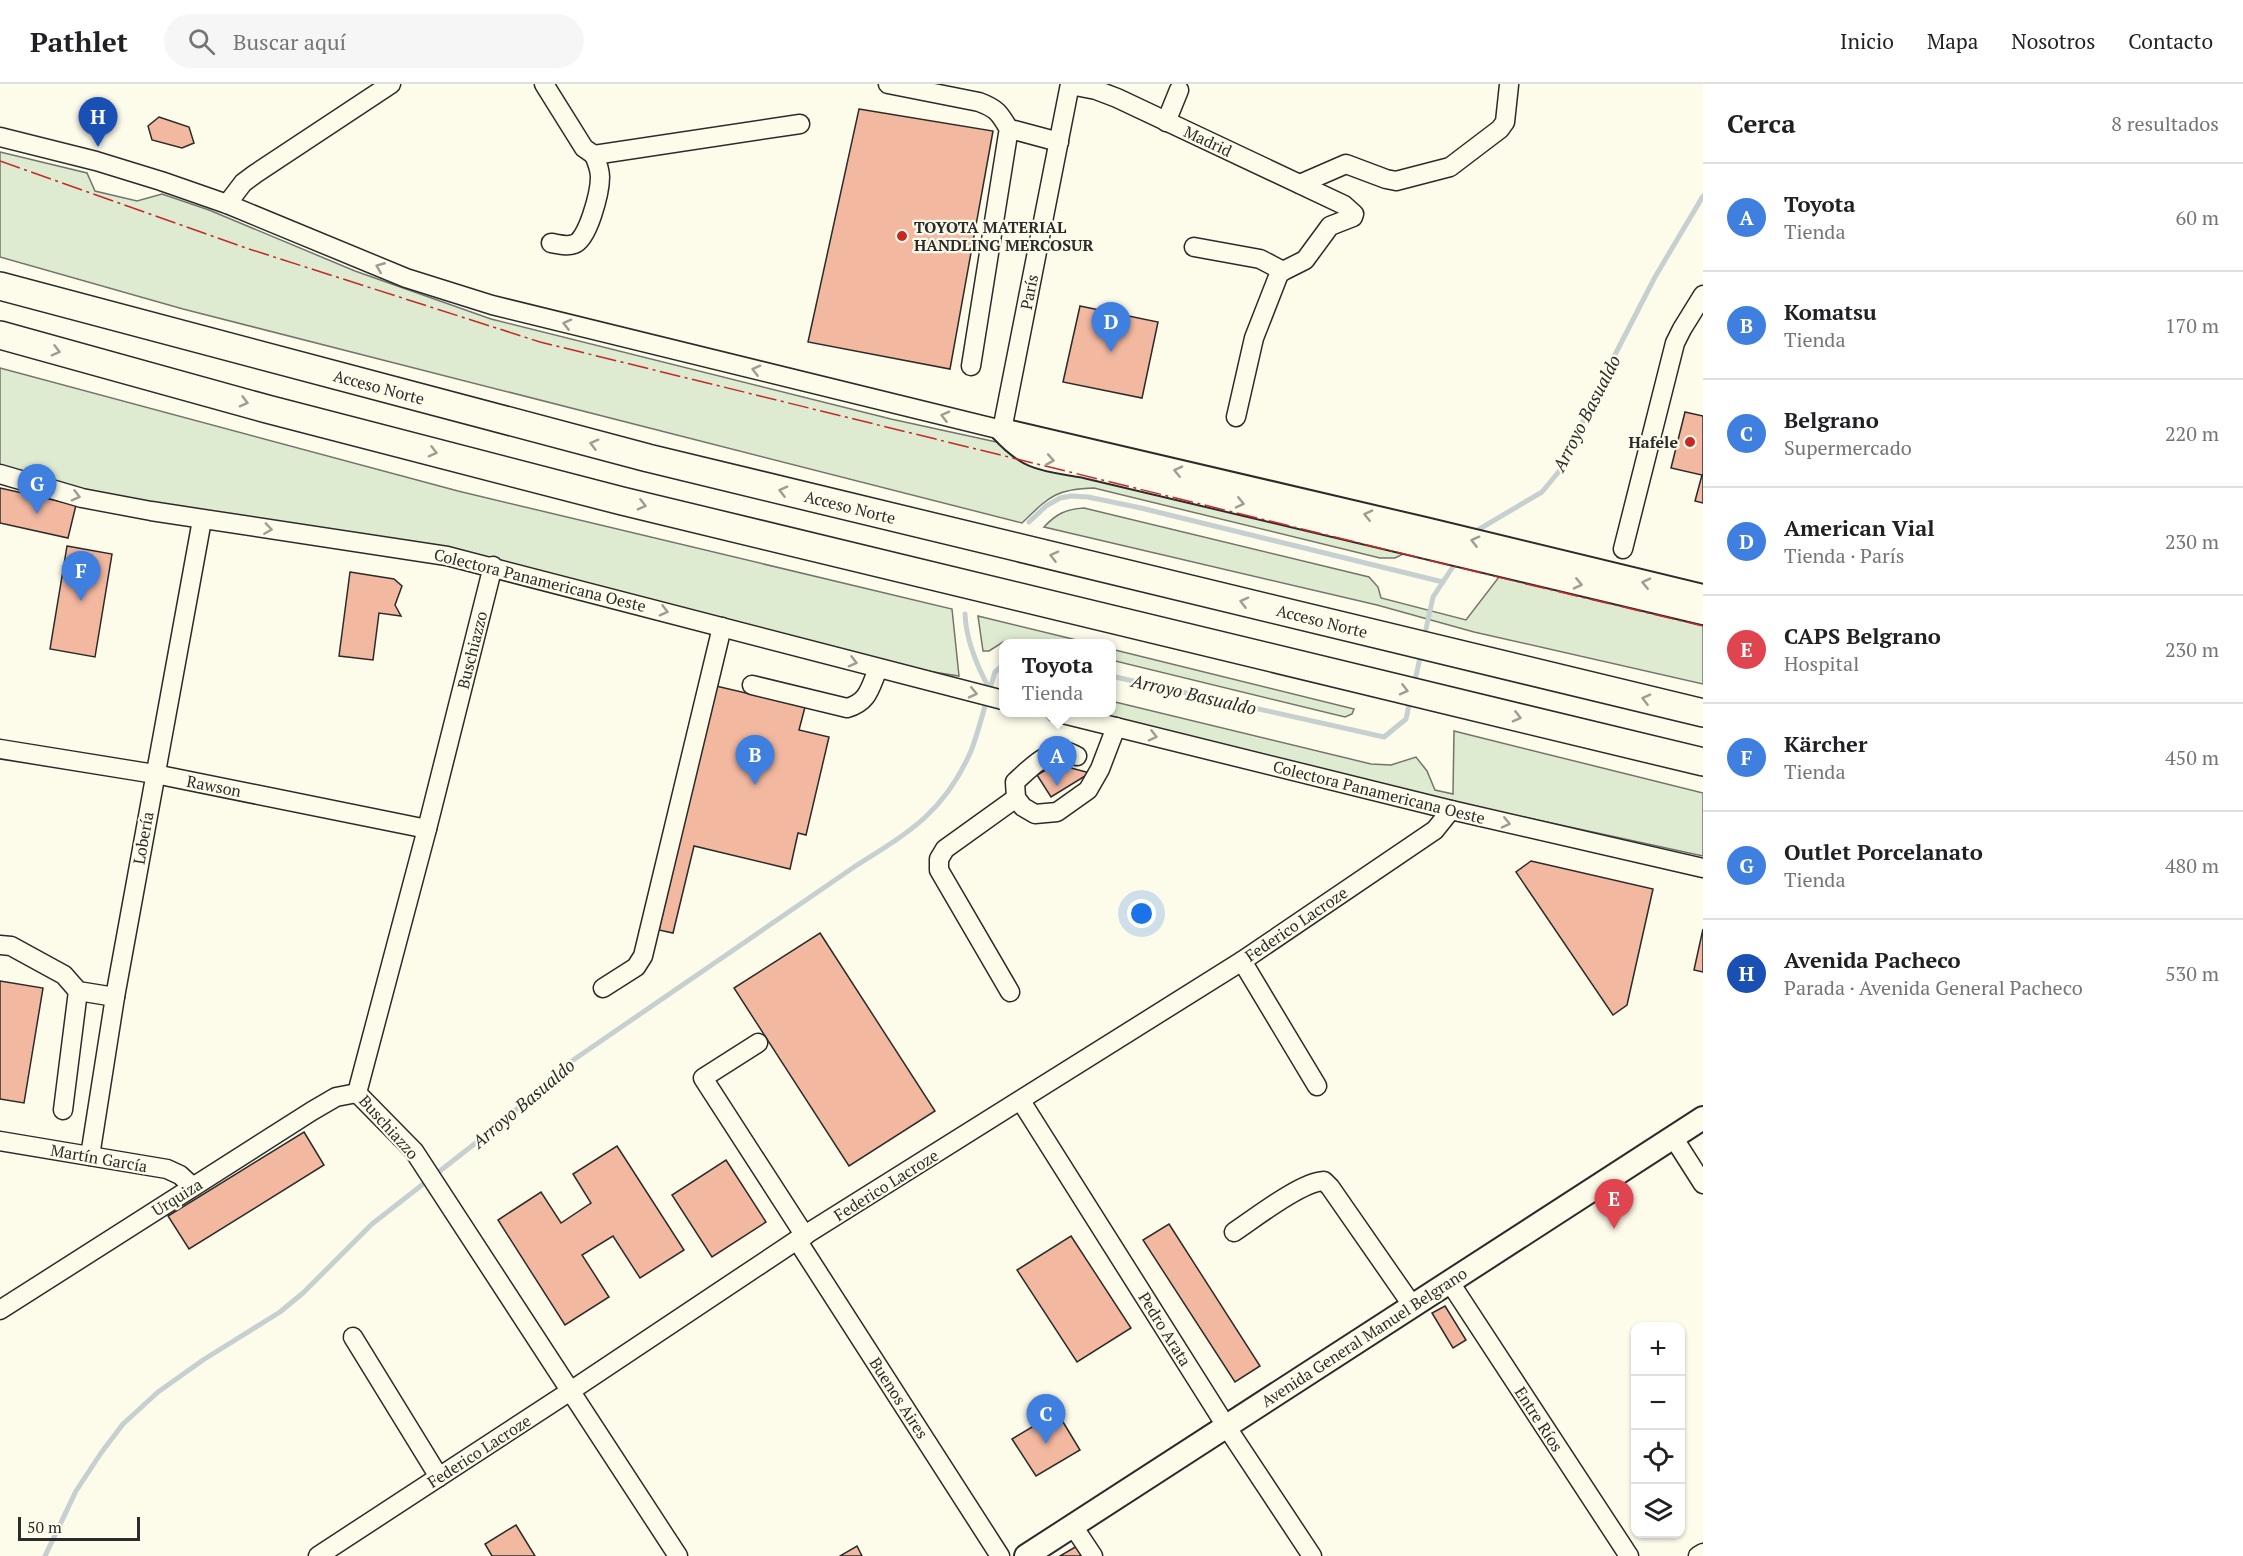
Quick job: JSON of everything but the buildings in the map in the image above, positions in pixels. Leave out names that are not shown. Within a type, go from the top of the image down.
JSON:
[{"type":"highway","name":"Acceso Norte","points":[[0,286],[648,458],[1703,713]]},
{"type":"highway","points":[[0,335],[622,501],[1703,762]]},
{"type":"main road","points":[[1002,430],[1523,562],[1703,613]]},
{"type":"main road","points":[[1523,562],[1703,596]]},
{"type":"main road","name":"Avenida General Manuel Belgrano","points":[[1026,1556],[1703,1118]]},
{"type":"street","points":[[227,204],[243,183],[255,174],[391,84]]},
{"type":"street","points":[[544,84],[584,148],[594,155],[600,170],[600,180],[583,239],[575,244],[551,243]]},
{"type":"street","points":[[888,84],[979,102],[993,107],[1010,131]]},
{"type":"street","name":"Madrid","points":[[1070,84],[1096,90],[1166,122],[1344,205],[1354,214],[1353,217],[1330,226],[1305,260],[1282,271]]},
{"type":"street","name":"París","points":[[1002,430],[1070,84]]},
{"type":"street","points":[[1300,184],[1346,164],[1396,181],[1450,167],[1500,129],[1505,122],[1509,85]]},
{"type":"street","points":[[1166,122],[1179,90]]},
{"type":"street","points":[[594,155],[800,124]]},
{"type":"street","points":[[1010,131],[1014,130],[1059,142]]},
{"type":"street","points":[[971,366],[1010,131]]},
{"type":"street","points":[[0,137],[96,161],[162,181],[227,204],[406,278],[492,305],[1002,430]]},
{"type":"street","points":[[1194,247],[1260,259],[1282,271],[1254,338],[1236,417]]},
{"type":"street","points":[[1623,549],[1676,343],[1703,295]]},
{"type":"street","name":"Colectora Panamericana Oeste","points":[[0,474],[82,498],[202,520],[447,556],[493,566],[999,699]]},
{"type":"street","name":"Lobería","points":[[90,1156],[154,774],[202,520]]},
{"type":"street","name":"Buschiazzo","points":[[493,566],[427,829],[357,1093],[414,1151],[572,1390],[678,1556]]},
{"type":"street","points":[[603,988],[636,967],[643,956],[723,627]]},
{"type":"street","points":[[752,685],[847,708],[857,705],[865,698],[878,669]]},
{"type":"street","name":"Colectora Panamericana Oeste","points":[[1075,717],[1451,810],[1703,868]]},
{"type":"street","points":[[1077,756],[1064,751],[1051,755],[1030,768],[1015,782],[1016,798],[1023,807],[1035,814],[1057,812],[1088,790],[1100,770],[1116,727]]},
{"type":"street","name":"Rawson","points":[[0,749],[154,774],[427,829]]},
{"type":"street","points":[[1010,992],[939,870],[939,859],[945,849],[1016,798]]},
{"type":"street","name":"Federico Lacroze","points":[[318,1556],[801,1238],[1242,961],[1435,830],[1451,810]]},
{"type":"street","points":[[0,945],[11,946],[64,975],[78,991],[115,997]]},
{"type":"street","points":[[1242,961],[1317,1086]]},
{"type":"street","points":[[63,1110],[78,991]]},
{"type":"street","name":"Buenos Aires","points":[[758,1043],[702,1078],[1000,1556]]},
{"type":"street","name":"Urquiza","points":[[0,1310],[336,1096],[357,1093]]},
{"type":"street","name":"Pedro Arata","points":[[1021,1101],[1226,1426],[1312,1556]]},
{"type":"street","points":[[1673,1137],[1703,1184]]},
{"type":"street","name":"Martín García","points":[[0,1141],[167,1169],[180,1175],[193,1187]]},
{"type":"street","points":[[1234,1232],[1291,1195],[1316,1181],[1324,1181],[1330,1186],[1412,1305]]},
{"type":"street","name":"Entre Ríos","points":[[1449,1281],[1629,1556]]},
{"type":"street","points":[[353,1337],[439,1477]]},
{"type":"street","points":[[1073,1526],[1093,1556]]},
{"type":"street","points":[[1698,1556],[1703,1552]]},
{"type":"green space","points":[[0,152],[87,173],[95,191],[137,201],[162,194],[209,210],[355,271],[491,319],[891,419],[1001,443],[1411,550],[1395,558],[1380,558],[1094,488],[1070,490],[1054,496],[1022,523],[183,309],[0,257]]},
{"type":"green space","points":[[0,368],[458,491],[952,609],[959,676],[888,665],[664,606],[96,495],[0,467]]},
{"type":"green space","points":[[1084,508],[1369,577],[1378,587],[1381,598],[1466,620],[1502,573],[1703,621],[1703,684],[1474,632],[1377,605],[1044,527],[1062,513]]},
{"type":"green space","points":[[978,616],[1073,639],[999,639],[999,645],[989,651],[983,651]]},
{"type":"green space","points":[[1116,650],[1354,709],[1352,714],[1345,717],[1116,661]]},
{"type":"green space","points":[[1116,702],[1371,764],[1391,765],[1416,757],[1427,771],[1435,790],[1453,794],[1454,731],[1703,793],[1703,856],[1413,793],[1097,717],[1116,717]]},
{"type":"waterway","name":"Arroyo Basualdo","points":[[1474,534],[1542,492],[1561,469],[1603,378],[1655,277],[1703,196]]},
{"type":"waterway","points":[[1029,522],[1046,506],[1060,498],[1088,497],[1443,582]]},
{"type":"waterway","name":"Arroyo Basualdo","points":[[1424,638],[1433,597],[1458,559]]},
{"type":"waterway","points":[[965,614],[967,633],[973,652],[989,688]]},
{"type":"waterway","name":"Arroyo Basualdo","points":[[1414,685],[1421,653]]},
{"type":"waterway","name":"Arroyo Basualdo","points":[[45,1556],[76,1491],[101,1453],[123,1424],[158,1392],[203,1360],[280,1312],[303,1293],[372,1224],[500,1124],[566,1065],[894,842],[924,818],[950,789],[961,772],[971,751],[995,672],[999,668]]},
{"type":"waterway","name":"Arroyo Basualdo","points":[[1116,677],[1384,737],[1406,719],[1410,700]]},
{"type":"power","points":[[0,161],[246,248],[540,342],[1703,626]]},
{"type":"place","name":"Avenida Pacheco","points":[[98,147]]},
{"type":"place","name":"TOYOTA MATERIAL HANDLING MERCOSUR","points":[[902,236]]},
{"type":"place","name":"American Vial","points":[[1111,352]]},
{"type":"place","name":"Hafele","points":[[1690,442]]},
{"type":"place","name":"Outlet Porcelanato","points":[[37,514]]},
{"type":"place","name":"Kärcher","points":[[81,601]]},
{"type":"place","name":"Komatsu","points":[[755,785]]},
{"type":"place","name":"Toyota","points":[[1057,786]]},
{"type":"place","name":"CAPS Belgrano","points":[[1614,1229]]},
{"type":"place","name":"Belgrano","points":[[1046,1444]]}]
